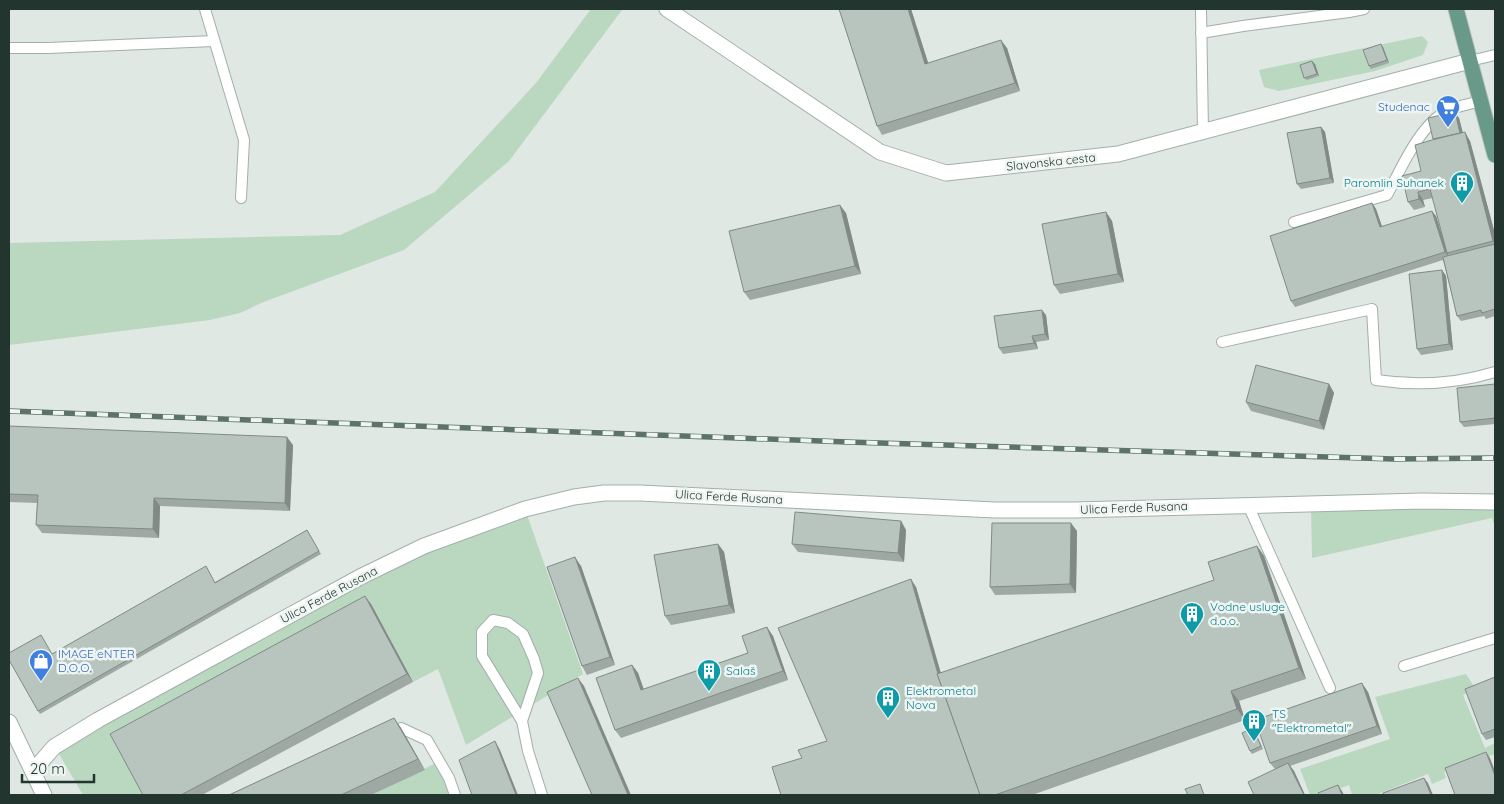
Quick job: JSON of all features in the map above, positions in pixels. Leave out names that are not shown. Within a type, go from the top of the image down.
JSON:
[{"type":"main road","points":[[1456,9],[1495,156]]},
{"type":"street","name":"Slavonska cesta","points":[[667,9],[880,152],[946,173],[1118,154],[1470,61]]},
{"type":"street","name":"Ulica Ferde Rusana","points":[[33,772],[54,747],[98,720],[360,577],[424,546],[525,509],[574,498],[604,493],[640,492],[995,510],[1074,510],[1422,501],[1495,502]]},
{"type":"street","points":[[9,722],[44,795]]},
{"type":"lane","points":[[205,9],[244,140],[241,198]]},
{"type":"lane","points":[[1201,9],[1204,132]]},
{"type":"lane","points":[[1201,33],[1364,9]]},
{"type":"lane","points":[[9,48],[214,41]]},
{"type":"lane","points":[[1470,61],[1495,55]]},
{"type":"lane","points":[[1294,222],[1387,195],[1409,154],[1433,120],[1448,110],[1481,101]]},
{"type":"lane","points":[[1222,342],[1372,308],[1376,380],[1401,384],[1443,383],[1495,372]]},
{"type":"lane","points":[[1248,505],[1330,688]]},
{"type":"lane","points":[[522,721],[538,673],[536,666],[523,634],[508,623],[493,620],[482,632],[482,656],[522,721],[528,751],[542,795]]},
{"type":"lane","points":[[1404,666],[1495,638]]},
{"type":"lane","points":[[384,737],[401,728],[427,740],[450,778],[455,795]]},
{"type":"green space","points":[[591,9],[622,10],[509,161],[404,250],[261,303],[240,313],[210,320],[9,345],[9,243],[340,235],[435,192],[536,83]]},
{"type":"green space","points":[[1422,36],[1428,42],[1423,55],[1375,71],[1279,91],[1264,87],[1259,70]]},
{"type":"green space","points":[[1495,503],[1495,527],[1492,518],[1312,558],[1311,504]]},
{"type":"green space","points":[[525,509],[583,674],[466,745],[438,669],[413,682],[370,604],[145,795],[83,795],[54,747],[360,577]]},
{"type":"green space","points":[[1466,674],[1475,688],[1463,695],[1485,748],[1495,743],[1495,754],[1444,772],[1446,778],[1432,784],[1428,774],[1376,795],[1352,795],[1349,785],[1322,795],[1310,795],[1300,769],[1390,739],[1375,697]]},
{"type":"green space","points":[[440,761],[455,795],[371,795]]},
{"type":"building","points":[[839,9],[908,9],[925,64],[1001,40],[1015,83],[877,126]]},
{"type":"building","points":[[1381,44],[1387,60],[1369,66],[1363,50]]},
{"type":"building","points":[[1312,61],[1317,74],[1304,78],[1300,65]]},
{"type":"building","points":[[1455,112],[1460,133],[1433,139],[1428,118]]},
{"type":"building","points":[[1321,127],[1330,178],[1297,184],[1287,133]]},
{"type":"building","name":"Paromlin Suhanek","points":[[1465,132],[1493,241],[1447,253],[1430,189],[1418,192],[1419,199],[1408,202],[1402,176],[1421,171],[1415,145]]},
{"type":"building","points":[[1372,203],[1380,227],[1432,211],[1445,252],[1291,301],[1270,236]]},
{"type":"building","points":[[840,205],[855,266],[744,292],[729,231]]},
{"type":"building","points":[[1106,212],[1118,274],[1054,285],[1042,224]]},
{"type":"building","points":[[1495,244],[1495,309],[1482,313],[1481,310],[1457,316],[1443,257]]},
{"type":"building","points":[[1442,270],[1449,344],[1417,349],[1409,274]]},
{"type":"building","points":[[1042,310],[1045,334],[1032,336],[1034,343],[999,348],[994,316]]},
{"type":"building","points":[[1256,365],[1329,384],[1319,421],[1246,402]]},
{"type":"building","points":[[1495,384],[1495,418],[1460,422],[1457,388]]},
{"type":"building","points":[[9,426],[287,437],[285,503],[154,498],[153,529],[36,525],[38,495],[9,494]]},
{"type":"building","points":[[795,512],[901,521],[898,553],[792,544]]},
{"type":"building","points":[[992,523],[1071,523],[1070,584],[990,587]]},
{"type":"building","points":[[307,530],[319,551],[38,711],[9,660],[9,653],[41,635],[52,654],[206,566],[215,583]]},
{"type":"building","points":[[718,544],[729,605],[665,616],[654,555]]},
{"type":"building","name":"Vodne usluge d.o.o.","points":[[1257,546],[1299,668],[1231,691],[1237,709],[995,795],[980,795],[937,674],[1214,580],[1208,562]]},
{"type":"building","points":[[575,557],[610,657],[582,666],[547,567]]},
{"type":"building","name":"Elektrometal Nova","points":[[911,579],[937,674],[980,795],[781,795],[772,767],[802,758],[798,750],[827,741],[778,628]]},
{"type":"building","points":[[365,596],[407,674],[181,795],[143,795],[110,734]]},
{"type":"building","name":"Salaš","points":[[767,627],[783,671],[615,730],[596,678],[632,665],[641,690],[748,653],[742,636]]},
{"type":"building","points":[[1495,677],[1495,729],[1482,734],[1465,689]]},
{"type":"building","points":[[578,678],[628,795],[592,795],[547,692]]},
{"type":"building","points":[[1362,683],[1377,726],[1270,763],[1255,720]]},
{"type":"building","points":[[394,718],[418,759],[341,795],[229,795]]},
{"type":"building","name":"TS \"Elektrometal\"","points":[[1253,728],[1261,746],[1250,751],[1242,733]]},
{"type":"building","points":[[495,741],[516,795],[472,795],[459,760]]},
{"type":"building","points":[[1486,752],[1495,776],[1495,795],[1455,795],[1445,768]]},
{"type":"building","points":[[1288,763],[1304,795],[1254,795],[1248,782]]},
{"type":"building","points":[[1424,778],[1431,795],[1383,795],[1383,793]]},
{"type":"building","points":[[1200,784],[1204,795],[1188,795],[1185,789]]},
{"type":"building","points":[[1338,785],[1342,795],[1319,795],[1318,793]]},
{"type":"railway","points":[[9,411],[847,442],[1394,459],[1495,458]]},
{"type":"place","name":"Studenac","points":[[1448,128]]},
{"type":"place","name":"Paromlin Suhanek","points":[[1462,204]]},
{"type":"place","name":"Vodne usluge d.o.o.","points":[[1192,635]]},
{"type":"place","name":"IMAGE eNTER D.O.O.","points":[[41,682]]},
{"type":"place","name":"Salaš","points":[[709,692]]},
{"type":"place","name":"Elektrometal Nova","points":[[888,719]]},
{"type":"place","name":"TS \"Elektrometal\"","points":[[1254,742]]}]
